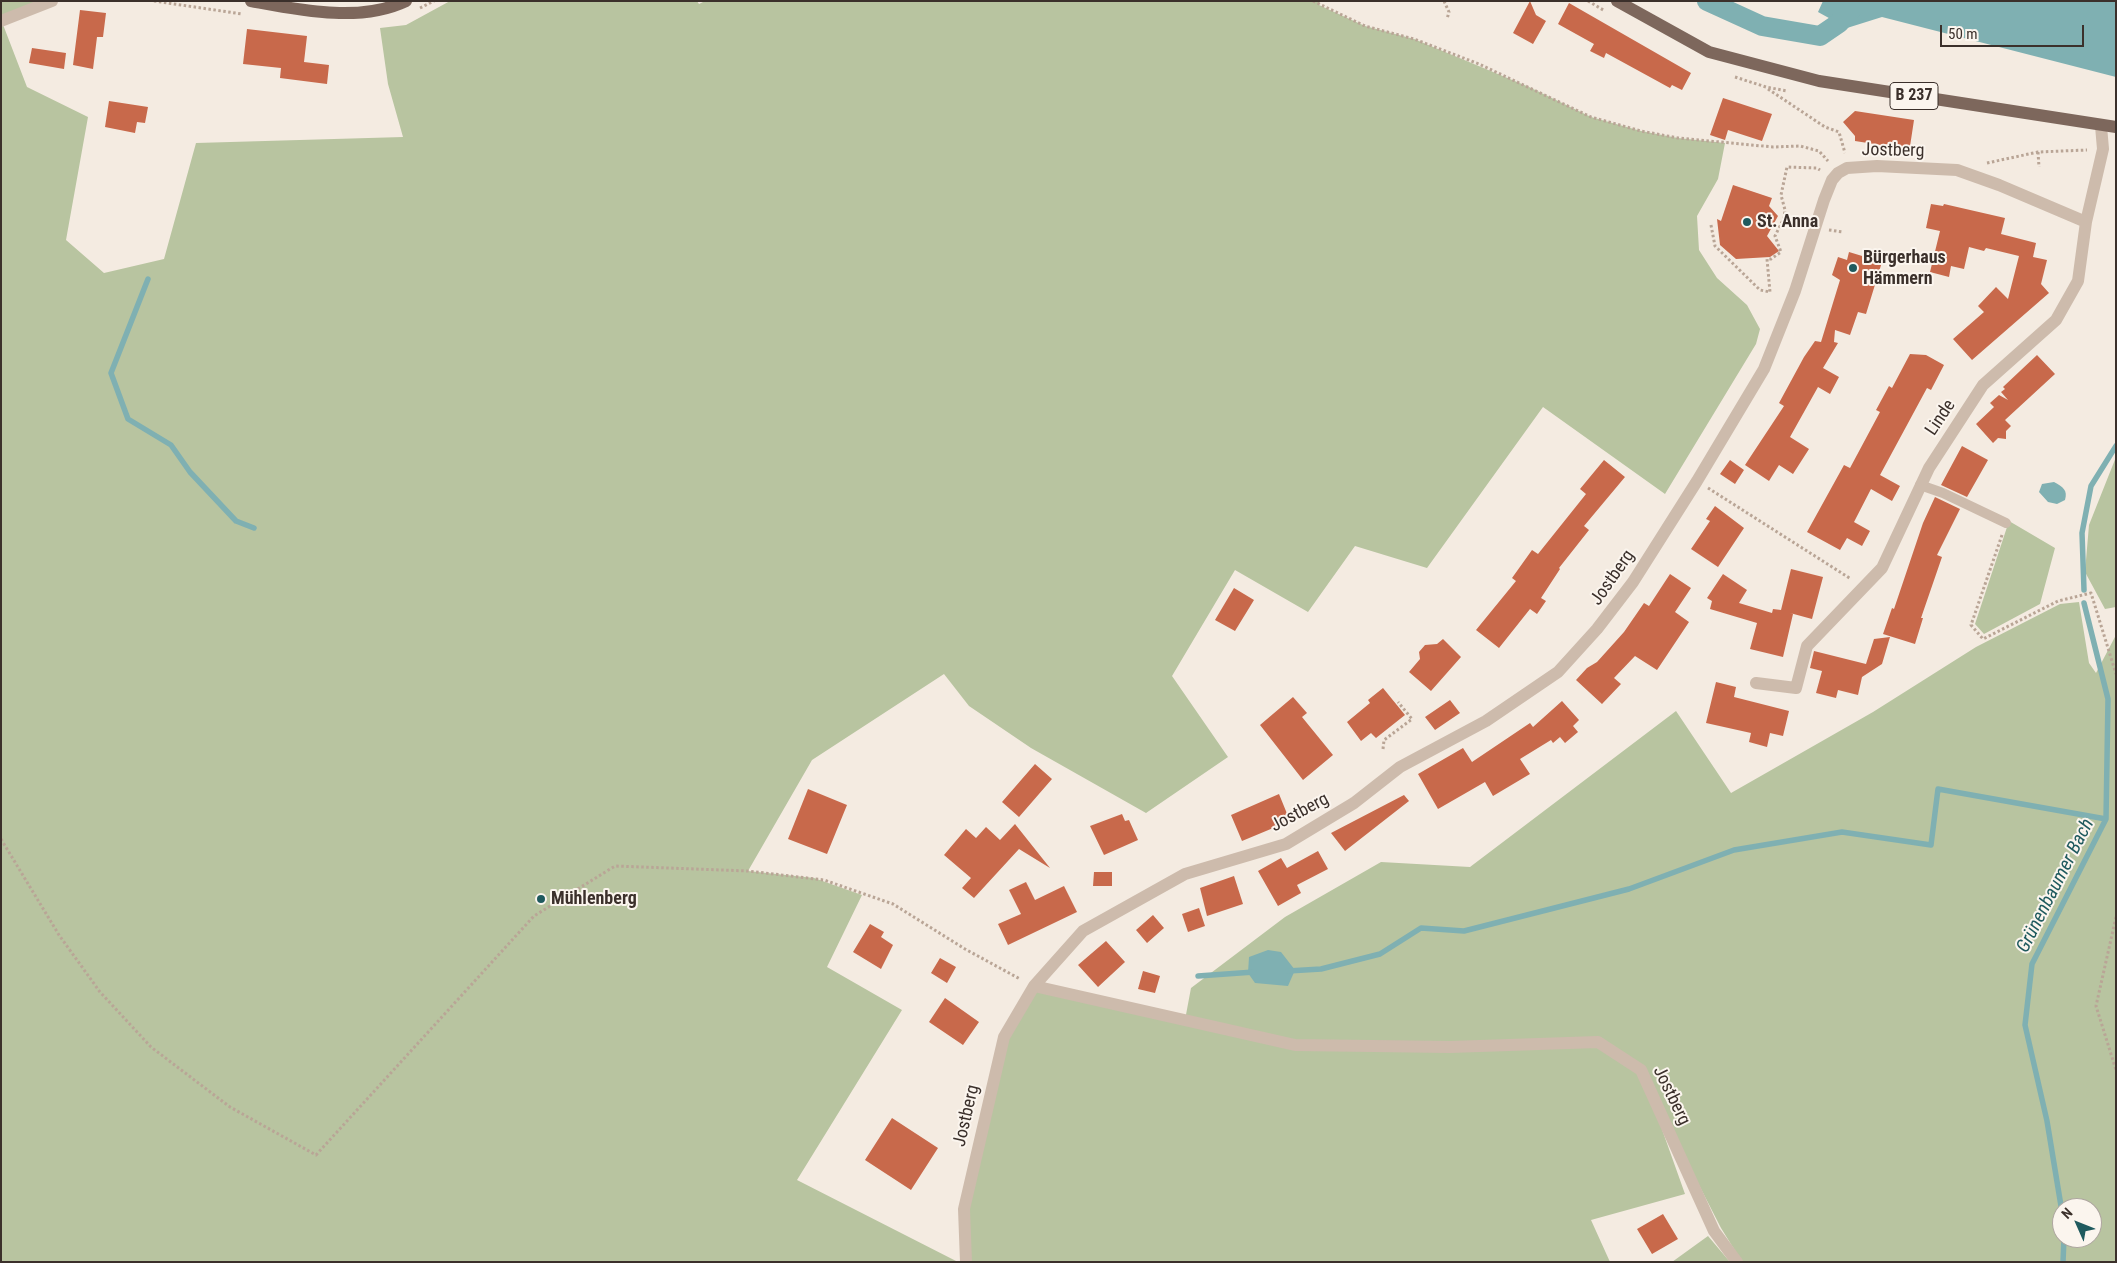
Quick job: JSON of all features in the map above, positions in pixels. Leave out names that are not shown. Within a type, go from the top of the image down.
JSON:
[{"type":"main road","points":[[251,1],[318,11],[364,12],[391,8],[406,1]]},
{"type":"main road","name":"B 237","points":[[1617,1],[1709,52],[1810,79],[2116,127]]},
{"type":"street","points":[[1,22],[52,1]]},
{"type":"street","name":"Linde","points":[[1756,683],[1796,688],[1807,646],[1882,568],[1928,468],[1983,385],[2056,320],[2078,281],[2086,222],[2103,150],[2101,126]]},
{"type":"street","name":"Jostberg","points":[[966,1262],[964,1209],[1004,1036],[1034,986],[1083,930],[1184,874],[1286,844],[1354,803],[1400,767],[1486,721],[1558,672],[1597,629],[1633,582],[1697,481],[1764,369],[1796,291],[1835,176],[1847,168],[1877,166],[1957,170],[1999,184],[2086,222]]},
{"type":"street","name":"Jostberg","points":[[1034,986],[1295,1045],[1450,1047],[1598,1042],[1641,1070],[1714,1231],[1737,1262]]},
{"type":"lane","points":[[1920,485],[1943,493],[2006,523]]},
{"type":"path","points":[[1313,1],[1365,26],[1414,40],[1479,64],[1591,117],[1641,131],[1678,138],[1774,148],[1800,146],[1819,151],[1835,176]]},
{"type":"path","points":[[1444,1],[1449,12],[1447,19]]},
{"type":"path","points":[[1766,87],[1825,128],[1839,132],[1844,143]]},
{"type":"path","points":[[1984,164],[2038,152],[2103,150]]},
{"type":"path","points":[[2038,152],[2039,167]]},
{"type":"path","points":[[1711,225],[1715,246],[1760,290],[1770,292],[1767,259],[1771,259],[1780,252],[1775,236],[1784,218],[1785,210],[1781,195],[1787,166],[1817,168],[1835,176]]},
{"type":"path","points":[[1697,481],[1842,572]]},
{"type":"path","points":[[2006,523],[1971,625],[1983,639],[2058,601],[2091,593],[2116,674]]},
{"type":"path","points":[[1384,749],[1384,740],[1412,719],[1398,702]]},
{"type":"path","points":[[1,839],[59,935],[100,992],[152,1047],[230,1108],[316,1155],[534,916],[615,866],[748,871],[824,880],[893,904],[964,949],[1034,986]]},
{"type":"path","points":[[2116,917],[2096,1006],[2116,1070]]},
{"type":"green space","points":[[1,1],[52,1],[2,22],[27,87],[88,117],[66,240],[104,273],[164,259],[196,143],[403,137],[388,84],[380,28],[406,25],[450,1],[697,1],[699,4],[705,1],[1320,1],[1319,5],[1365,26],[1414,39],[1529,87],[1591,117],[1641,131],[1678,138],[1725,143],[1718,179],[1697,216],[1699,250],[1717,278],[1747,305],[1760,329],[1756,344],[1665,494],[1543,407],[1427,568],[1355,546],[1308,612],[1235,570],[1172,676],[1228,757],[1146,813],[1031,748],[969,706],[944,674],[812,760],[748,871],[814,878],[862,895],[827,967],[902,1010],[797,1180],[958,1262],[1,1262]]},
{"type":"green space","points":[[2116,457],[2116,607],[2105,609],[2085,572],[2089,525]]},
{"type":"green space","points":[[2009,521],[2055,548],[2040,604],[1984,634],[1975,624]]},
{"type":"green space","points":[[2079,602],[2089,663],[2096,673],[2116,635],[2116,1262],[1742,1262],[1721,1228],[1643,1076],[1685,1194],[1591,1220],[1610,1262],[966,1262],[964,1209],[1004,1037],[1034,986],[1185,1020],[1191,988],[1285,917],[1381,862],[1470,867],[1676,711],[1731,793],[1873,712],[1976,647],[2060,604]]},
{"type":"green space","points":[[1708,1236],[1730,1262],[1672,1262]]},
{"type":"water","points":[[1823,1],[2116,1],[2116,77],[1882,17],[1847,28],[1818,12]]},
{"type":"water","points":[[2054,482],[2062,487],[2066,494],[2065,500],[2057,504],[2048,502],[2039,492],[2042,484]]},
{"type":"water","points":[[1268,950],[1281,952],[1295,970],[1288,986],[1255,983],[1248,973],[1249,957]]},
{"type":"building","points":[[1530,1],[1536,15],[1546,21],[1533,44],[1513,33]]},
{"type":"building","points":[[1569,3],[1691,73],[1682,90],[1672,85],[1670,88],[1606,53],[1604,58],[1590,51],[1594,44],[1558,24]]},
{"type":"building","points":[[80,10],[106,13],[103,37],[97,37],[93,69],[73,65]]},
{"type":"building","points":[[247,29],[307,36],[304,62],[329,65],[327,84],[280,78],[281,68],[243,64]]},
{"type":"building","points":[[32,48],[66,53],[64,69],[29,63]]},
{"type":"building","points":[[1723,98],[1772,114],[1762,141],[1728,130],[1725,140],[1710,135]]},
{"type":"building","points":[[109,101],[148,107],[145,123],[137,122],[135,133],[105,127]]},
{"type":"building","points":[[1855,111],[1914,120],[1909,153],[1887,149],[1887,146],[1855,141],[1855,136],[1843,122]]},
{"type":"building","name":"St. Anna","points":[[1733,185],[1772,198],[1769,206],[1778,216],[1767,236],[1779,251],[1770,257],[1736,259],[1720,245],[1717,219],[1721,221]]},
{"type":"building","points":[[1931,204],[1943,206],[1944,204],[2005,218],[2001,234],[2036,243],[2033,257],[2047,260],[2041,284],[2049,293],[1972,360],[1953,339],[1984,312],[1978,306],[1996,287],[2008,299],[2019,256],[1986,248],[1984,251],[1969,247],[1964,269],[1951,266],[1949,277],[1930,272],[1940,231],[1926,228]]},
{"type":"building","points":[[1849,252],[1882,262],[1866,314],[1858,312],[1850,335],[1835,330],[1834,342],[1838,343],[1823,368],[1839,377],[1830,394],[1818,387],[1790,437],[1809,449],[1793,474],[1779,465],[1769,481],[1745,465],[1784,406],[1779,403],[1804,357],[1815,341],[1821,342],[1840,280],[1832,275],[1838,257],[1847,260]]},
{"type":"building","points":[[1910,354],[1926,355],[1944,365],[1931,390],[1927,388],[1880,475],[1900,486],[1892,501],[1871,489],[1854,522],[1870,531],[1862,546],[1847,538],[1840,550],[1807,532],[1844,465],[1850,468],[1880,412],[1876,410],[1889,386],[1892,388]]},
{"type":"building","points":[[2037,355],[2055,374],[2005,420],[2011,426],[2006,431],[2006,439],[1998,438],[1993,443],[1976,424],[1994,407],[1990,403],[1999,395],[2008,400],[2001,392],[2005,389],[2003,387]]},
{"type":"building","points":[[1962,446],[1988,460],[1967,497],[1941,485]]},
{"type":"building","points":[[1604,460],[1625,477],[1584,526],[1589,530],[1559,568],[1541,598],[1546,601],[1537,614],[1530,609],[1499,648],[1476,630],[1516,581],[1512,578],[1532,550],[1538,554],[1586,494],[1580,489]]},
{"type":"building","points":[[1730,460],[1744,470],[1735,484],[1720,474]]},
{"type":"building","points":[[1935,497],[1960,509],[1937,555],[1942,557],[1921,618],[1923,618],[1915,644],[1883,634],[1892,608],[1894,609],[1923,523]]},
{"type":"building","points":[[1715,506],[1744,528],[1718,567],[1691,549],[1710,521],[1706,519]]},
{"type":"building","points":[[1791,569],[1823,577],[1812,619],[1790,613],[1793,614],[1783,657],[1750,649],[1757,623],[1710,609],[1712,601],[1707,598],[1723,574],[1747,590],[1739,603],[1772,613],[1773,609],[1781,610]]},
{"type":"building","points":[[1670,574],[1691,588],[1675,612],[1689,622],[1657,670],[1635,656],[1614,678],[1621,684],[1602,704],[1576,680],[1587,668],[1597,662],[1624,632],[1644,603],[1649,606]]},
{"type":"building","points":[[1234,588],[1254,600],[1235,631],[1215,620]]},
{"type":"building","points":[[1890,637],[1882,664],[1862,677],[1858,695],[1838,690],[1836,698],[1816,693],[1822,671],[1810,668],[1814,651],[1866,664],[1874,639]]},
{"type":"building","points":[[1443,639],[1461,657],[1431,691],[1409,672],[1420,659],[1419,652],[1425,645],[1437,644]]},
{"type":"building","points":[[1716,682],[1736,687],[1734,697],[1789,711],[1783,736],[1770,733],[1767,747],[1749,742],[1751,733],[1706,723]]},
{"type":"building","points":[[1383,688],[1405,715],[1376,738],[1371,733],[1361,741],[1347,722],[1370,703],[1368,700]]},
{"type":"building","points":[[1293,697],[1307,713],[1302,717],[1333,755],[1303,780],[1260,725]]},
{"type":"building","points":[[1450,700],[1460,713],[1435,730],[1425,717]]},
{"type":"building","points":[[1562,701],[1579,720],[1573,726],[1578,732],[1565,743],[1560,737],[1553,743],[1551,740],[1520,759],[1530,774],[1493,796],[1485,782],[1438,809],[1418,774],[1463,748],[1472,762],[1530,723],[1533,727]]},
{"type":"building","points":[[1035,764],[1052,779],[1019,817],[1002,802]]},
{"type":"building","points":[[808,789],[847,805],[827,854],[788,839]]},
{"type":"building","points":[[1279,794],[1290,821],[1242,841],[1231,815]]},
{"type":"building","points":[[1404,795],[1409,801],[1345,851],[1331,833]]},
{"type":"building","points":[[1122,814],[1125,821],[1129,820],[1138,840],[1104,855],[1090,826]]},
{"type":"building","points":[[1015,824],[1050,868],[1019,849],[974,898],[962,888],[971,878],[944,855],[966,829],[976,838],[986,827],[1000,840]]},
{"type":"building","points":[[1318,851],[1328,869],[1297,885],[1301,893],[1278,906],[1258,871],[1281,858],[1287,868]]},
{"type":"building","points":[[1094,872],[1112,872],[1112,886],[1093,886]]},
{"type":"building","points":[[1234,876],[1243,904],[1207,916],[1200,888]]},
{"type":"building","points":[[1026,882],[1035,900],[1064,886],[1077,912],[1008,945],[998,924],[1021,914],[1009,890]]},
{"type":"building","points":[[1199,908],[1205,926],[1188,932],[1182,914]]},
{"type":"building","points":[[1153,915],[1164,928],[1147,943],[1136,930]]},
{"type":"building","points":[[870,924],[884,932],[881,937],[893,945],[881,969],[853,952]]},
{"type":"building","points":[[1106,941],[1125,962],[1098,987],[1078,965]]},
{"type":"building","points":[[940,958],[956,967],[947,983],[931,973]]},
{"type":"building","points":[[1143,971],[1160,976],[1155,993],[1138,989]]},
{"type":"building","points":[[945,998],[979,1022],[963,1045],[929,1022]]},
{"type":"building","points":[[892,1118],[938,1148],[911,1190],[865,1160]]},
{"type":"building","points":[[1663,1214],[1678,1239],[1652,1254],[1637,1229]]},
{"type":"waterway","points":[[1707,1],[1762,26],[1820,36],[1839,23],[1859,1]]},
{"type":"waterway","points":[[148,279],[111,373],[128,419],[171,445],[190,472],[236,521],[254,528]]},
{"type":"waterway","name":"Grünenbaumer Bach","points":[[2084,590],[2082,533],[2091,486],[2116,446]]},
{"type":"waterway","name":"Grünenbaumer Bach","points":[[2060,1198],[2047,1121],[2025,1025],[2032,964],[2106,819],[2108,699],[2084,603]]},
{"type":"waterway","points":[[1288,971],[1321,969],[1380,954],[1421,928],[1464,931],[1629,889],[1734,850],[1842,832],[1931,845],[1938,789],[2106,819]]},
{"type":"waterway","points":[[1198,976],[1254,972]]},
{"type":"waterway","name":"Grünenbaumer Bach","points":[[2063,1262],[2064,1248]]},
{"type":"place","name":"St. Anna","points":[[1747,222]]},
{"type":"place","name":"Bürgerhaus Hämmern","points":[[1853,268]]},
{"type":"place","name":"Mühlenberg","points":[[541,899]]}]
